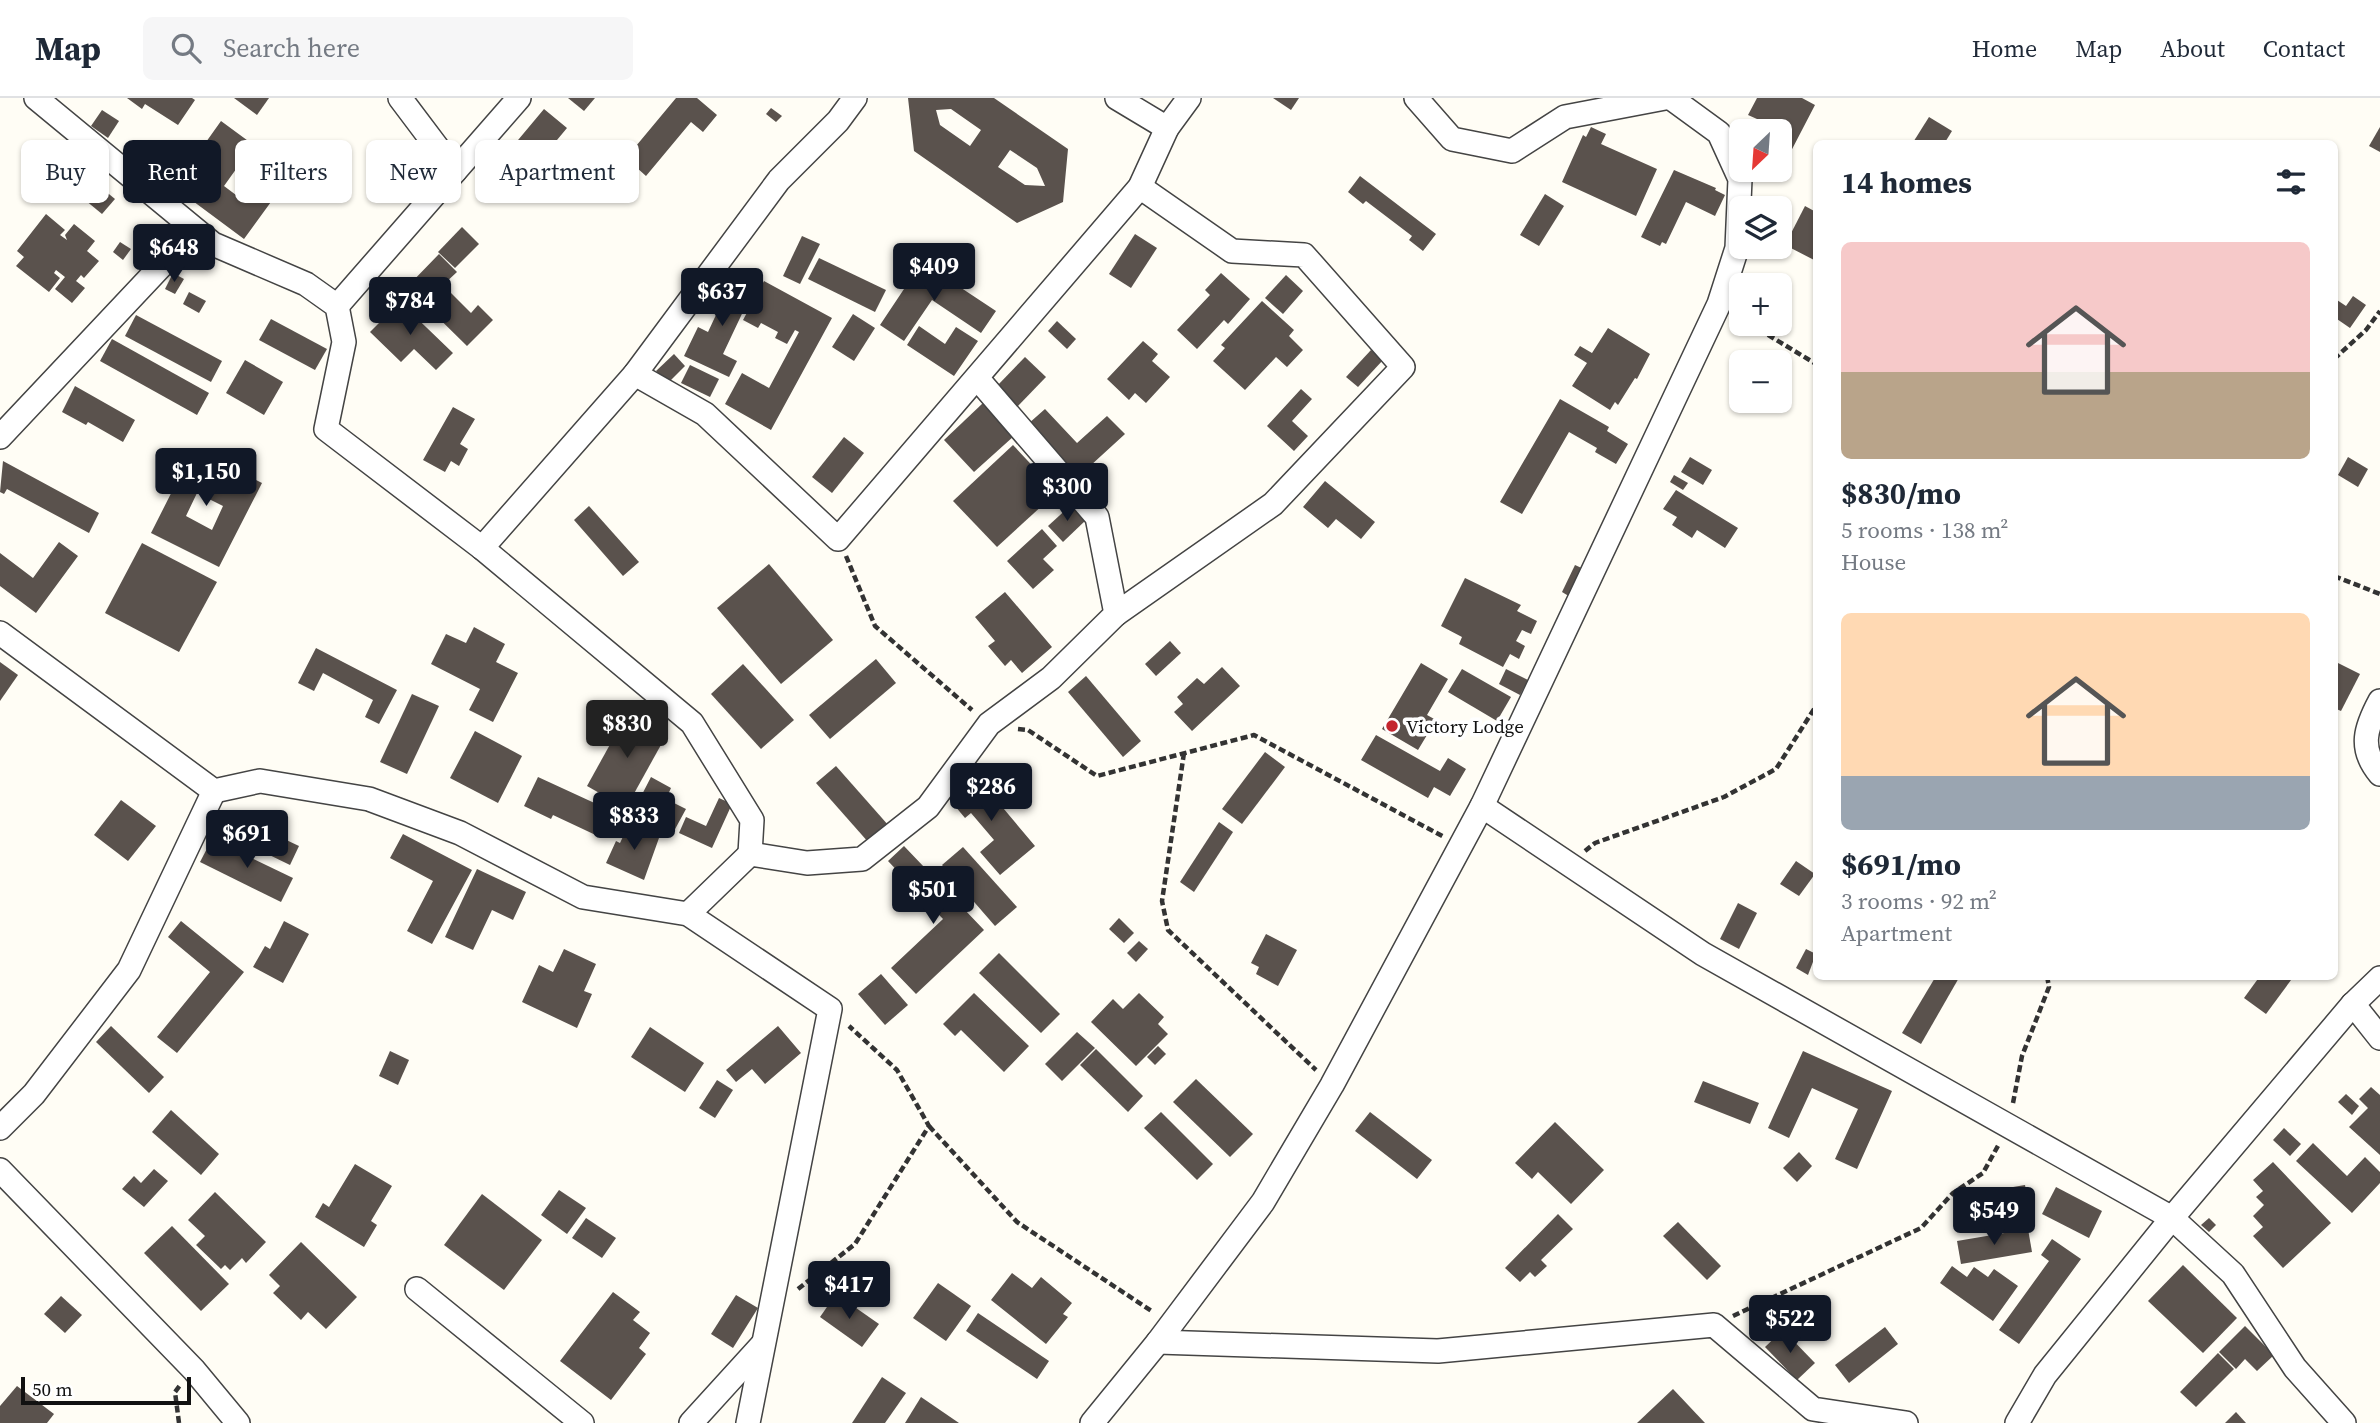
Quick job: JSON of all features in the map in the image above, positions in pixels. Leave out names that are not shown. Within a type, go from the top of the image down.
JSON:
[{"type":"street","points":[[36,98],[213,244],[306,284],[337,306],[344,342],[326,429],[482,548],[692,723],[752,820],[750,854],[688,914]]},
{"type":"street","points":[[400,98],[432,140]]},
{"type":"street","points":[[461,165],[519,98]]},
{"type":"street","points":[[482,548],[635,374],[779,180],[838,121],[855,98]]},
{"type":"street","points":[[1117,98],[1167,128]]},
{"type":"street","points":[[635,374],[705,414],[838,540],[1140,187],[1167,128],[1189,98]]},
{"type":"street","points":[[1416,98],[1452,139],[1512,151],[1565,117],[1665,98]]},
{"type":"street","points":[[1092,1423],[1165,1333],[1264,1202],[1332,1084],[1482,806],[1719,304],[1737,248],[1740,180],[1719,133],[1671,98]]},
{"type":"street","points":[[750,854],[807,863],[862,859],[928,807],[989,724],[1051,678],[1115,614],[1273,504],[1403,367],[1304,255],[1232,251],[1140,187]]},
{"type":"street","points":[[337,306],[428,203]]},
{"type":"street","points":[[0,437],[195,230]]},
{"type":"street","points":[[977,378],[1097,517],[1115,614]]},
{"type":"street","points":[[0,633],[214,791],[260,781],[369,799],[460,833],[583,897],[688,914],[830,1009],[748,1423]]},
{"type":"street","points":[[2380,701],[2365,730],[2373,765],[2380,774]]},
{"type":"street","points":[[0,1128],[34,1094],[129,970],[214,791]]},
{"type":"street","points":[[1482,806],[1703,954],[2172,1218],[2233,1274],[2295,1368],[2343,1423]]},
{"type":"street","points":[[2017,1423],[2045,1375],[2172,1218],[2353,1004],[2380,978]]},
{"type":"street","points":[[2353,1004],[2380,1038]]},
{"type":"street","points":[[1,1174],[194,1370],[238,1423]]},
{"type":"street","points":[[417,1289],[582,1423]]},
{"type":"street","points":[[1165,1333],[1438,1351],[1714,1325],[1813,1409],[1906,1423]]},
{"type":"street","points":[[691,1423],[763,1345]]},
{"type":"path","points":[[2338,355],[2366,330],[2380,311]]},
{"type":"path","points":[[1770,336],[1813,362]]},
{"type":"path","points":[[838,540],[858,581],[875,626],[989,724],[1027,730],[1097,776],[1254,735],[1461,846]]},
{"type":"path","points":[[2338,578],[2380,594]]},
{"type":"path","points":[[1568,865],[1595,843],[1724,797],[1776,769],[1813,711]]},
{"type":"path","points":[[1184,753],[1162,901],[1168,930],[1332,1084]]},
{"type":"path","points":[[1714,1325],[1921,1228],[1954,1193],[1983,1173],[2009,1125],[2022,1056],[2049,986],[2048,980]]},
{"type":"path","points":[[830,1009],[897,1070],[929,1126],[1017,1222],[1165,1333]]},
{"type":"path","points":[[772,1308],[855,1244],[929,1126]]},
{"type":"path","points":[[179,1423],[175,1392],[194,1370]]},
{"type":"building","points":[[127,98],[195,100],[178,125],[145,104],[142,109]]},
{"type":"building","points":[[234,98],[269,98],[257,115]]},
{"type":"building","points":[[568,98],[595,98],[584,111]]},
{"type":"building","points":[[676,98],[697,98],[717,115],[703,132],[691,122],[646,176],[639,170],[639,142]]},
{"type":"building","points":[[908,98],[994,98],[1068,149],[1063,202],[1017,223],[914,151]],"holes":[[[951,109],[981,130],[970,146],[940,125],[936,110]],[[1010,150],[1037,168],[1045,186],[1025,185],[998,167]]]},
{"type":"building","points":[[1273,98],[1299,98],[1291,110]]},
{"type":"building","points":[[1757,98],[1802,98],[1815,105],[1792,149],[1792,119],[1757,119],[1748,115]]},
{"type":"building","points":[[771,108],[782,116],[776,122],[766,114]]},
{"type":"building","points":[[544,109],[567,128],[557,140],[518,140]]},
{"type":"building","points":[[102,110],[119,121],[108,138],[91,126]]},
{"type":"building","points":[[1929,117],[1952,131],[1946,140],[1915,140]]},
{"type":"building","points":[[221,121],[247,140],[235,140],[235,171],[224,186],[235,194],[235,203],[270,203],[244,239],[196,203],[221,203],[221,140],[207,140]]},
{"type":"building","points":[[1591,127],[1606,134],[1601,144],[1657,169],[1636,216],[1562,182],[1583,135],[1586,137]]},
{"type":"building","points":[[2380,127],[2380,152],[2369,146]]},
{"type":"building","points":[[1674,170],[1716,188],[1715,190],[1725,195],[1715,216],[1686,202],[1666,244],[1662,242],[1660,246],[1641,237]]},
{"type":"building","points":[[1360,176],[1436,234],[1423,251],[1409,240],[1412,236],[1366,201],[1363,204],[1348,192]]},
{"type":"building","points":[[109,194],[115,199],[102,214],[89,203],[109,203]]},
{"type":"building","points":[[1545,194],[1564,206],[1539,246],[1520,235]]},
{"type":"building","points":[[1805,206],[1813,210],[1813,259],[1792,249],[1792,231]]},
{"type":"building","points":[[46,214],[65,230],[60,235],[67,240],[65,235],[74,224],[95,241],[87,251],[99,261],[84,278],[81,275],[76,281],[85,288],[72,303],[55,289],[65,277],[56,270],[54,273],[60,278],[49,292],[16,266],[24,257],[17,251]]},
{"type":"building","points":[[462,227],[479,244],[455,268],[438,252]]},
{"type":"building","points":[[1135,234],[1157,248],[1131,288],[1109,274]]},
{"type":"building","points":[[802,236],[820,244],[800,284],[783,276]]},
{"type":"building","points":[[120,242],[131,249],[123,260],[113,252]]},
{"type":"building","points":[[439,254],[457,272],[443,285],[471,313],[478,305],[493,320],[467,346],[407,287]]},
{"type":"building","points":[[819,258],[886,290],[875,312],[808,279]]},
{"type":"building","points":[[922,262],[996,311],[981,333],[932,300],[904,341],[880,325]]},
{"type":"building","points":[[736,272],[757,282],[723,354],[737,361],[729,377],[684,356],[698,327],[708,332]]},
{"type":"building","points":[[173,273],[184,279],[175,294],[165,289]]},
{"type":"building","points":[[1221,273],[1250,299],[1228,324],[1224,320],[1197,349],[1177,330],[1210,295],[1205,290]]},
{"type":"building","points":[[1286,275],[1303,291],[1283,314],[1265,298]]},
{"type":"building","points":[[764,281],[832,318],[771,430],[725,404],[742,373],[769,388],[799,332],[795,330],[787,344],[775,338],[778,332],[761,323],[758,328],[743,320]]},
{"type":"building","points":[[189,292],[206,301],[199,313],[183,304]]},
{"type":"building","points":[[2353,296],[2366,305],[2350,328],[2338,320],[2338,301],[2346,306]]},
{"type":"building","points":[[1262,301],[1294,330],[1289,336],[1303,350],[1287,367],[1276,357],[1245,390],[1213,361],[1225,348],[1221,345]]},
{"type":"building","points":[[400,302],[453,353],[436,370],[414,349],[401,362],[370,332]]},
{"type":"building","points":[[853,314],[875,328],[854,361],[832,347]]},
{"type":"building","points":[[136,315],[222,361],[211,382],[125,336]]},
{"type":"building","points":[[271,319],[327,349],[315,370],[259,340]]},
{"type":"building","points":[[1057,321],[1076,339],[1067,349],[1048,331]]},
{"type":"building","points":[[919,326],[945,344],[956,327],[978,341],[954,376],[907,345]]},
{"type":"building","points":[[1608,328],[1650,354],[1637,379],[1635,378],[1618,405],[1615,402],[1610,410],[1572,386],[1587,363],[1574,355],[1580,346],[1592,353]]},
{"type":"building","points":[[112,339],[209,393],[197,415],[100,361]]},
{"type":"building","points":[[1143,341],[1158,354],[1152,361],[1170,377],[1146,403],[1135,393],[1129,400],[1107,379]]},
{"type":"building","points":[[1371,350],[1383,360],[1358,387],[1346,377]]},
{"type":"building","points":[[674,354],[685,366],[668,383],[656,371]]},
{"type":"building","points":[[1025,357],[1046,377],[1017,407],[996,387]]},
{"type":"building","points":[[245,360],[283,382],[264,415],[226,393]]},
{"type":"building","points":[[690,365],[719,379],[710,397],[681,383]]},
{"type":"building","points":[[75,386],[135,420],[123,442],[88,422],[86,425],[62,412]]},
{"type":"building","points":[[1301,389],[1312,399],[1292,421],[1308,436],[1294,451],[1267,426]]},
{"type":"building","points":[[1560,399],[1609,427],[1607,431],[1628,444],[1616,464],[1595,452],[1597,448],[1569,432],[1522,514],[1500,502]]},
{"type":"building","points":[[983,403],[1014,436],[974,472],[944,440]]},
{"type":"building","points":[[453,407],[475,419],[460,444],[468,449],[459,466],[451,461],[445,472],[423,460]]},
{"type":"building","points":[[1045,409],[1077,443],[1107,416],[1125,434],[1078,477],[1028,424]]},
{"type":"building","points":[[844,437],[864,453],[832,493],[812,477]]},
{"type":"building","points":[[1013,445],[1057,492],[997,547],[953,501]]},
{"type":"building","points":[[194,448],[262,483],[219,567],[151,533]],"holes":[[[197,493],[223,506],[212,530],[186,516]]]},
{"type":"building","points":[[1690,457],[1712,470],[1703,485],[1681,472]]},
{"type":"building","points":[[2348,457],[2368,469],[2358,487],[2338,475]]},
{"type":"building","points":[[3,461],[99,513],[89,533],[7,489],[4,494],[0,492]]},
{"type":"building","points":[[1674,475],[1688,483],[1683,490],[1670,482]]},
{"type":"building","points":[[1325,481],[1375,522],[1361,539],[1336,519],[1328,528],[1303,507]]},
{"type":"building","points":[[1676,490],[1738,528],[1725,548],[1697,530],[1692,538],[1672,525],[1677,517],[1663,509]]},
{"type":"building","points":[[1071,505],[1086,520],[1063,542],[1048,526]]},
{"type":"building","points":[[589,506],[639,562],[623,576],[574,520]]},
{"type":"building","points":[[1042,529],[1057,546],[1043,559],[1054,570],[1033,589],[1007,561]]},
{"type":"building","points":[[59,542],[78,556],[36,613],[0,586],[0,553],[33,578]]},
{"type":"building","points":[[142,543],[217,582],[179,652],[105,613]]},
{"type":"building","points":[[769,564],[833,640],[781,684],[717,608]]},
{"type":"building","points":[[1575,565],[1586,570],[1572,598],[1562,592]]},
{"type":"building","points":[[1465,578],[1521,605],[1517,611],[1537,621],[1531,634],[1522,630],[1516,641],[1525,646],[1519,659],[1510,654],[1503,667],[1459,644],[1462,637],[1441,626]]},
{"type":"building","points":[[1005,592],[1052,647],[1022,673],[1011,660],[1005,666],[988,646],[995,641],[975,617]]},
{"type":"building","points":[[474,627],[505,644],[496,662],[518,673],[493,722],[469,710],[480,689],[431,664],[446,634],[466,643]]},
{"type":"building","points":[[1170,641],[1181,653],[1156,676],[1145,664]]},
{"type":"building","points":[[316,648],[397,690],[379,724],[365,717],[373,700],[323,673],[314,691],[298,683]]},
{"type":"building","points":[[876,659],[896,683],[830,739],[809,715]]},
{"type":"building","points":[[0,662],[18,675],[0,701]]},
{"type":"building","points":[[1421,663],[1448,679],[1427,715],[1436,720],[1418,750],[1382,729]]},
{"type":"building","points":[[2338,663],[2360,674],[2341,711],[2338,710]]},
{"type":"building","points":[[743,664],[794,720],[761,749],[711,694]]},
{"type":"building","points":[[1222,667],[1240,686],[1192,731],[1174,712],[1183,704],[1177,697],[1197,678],[1204,684]]},
{"type":"building","points":[[1462,669],[1511,697],[1497,721],[1448,692]]},
{"type":"building","points":[[1506,669],[1528,680],[1520,695],[1499,684]]},
{"type":"building","points":[[1086,676],[1141,741],[1123,757],[1068,692]]},
{"type":"building","points":[[412,694],[439,706],[407,774],[380,762]]},
{"type":"building","points":[[628,712],[667,734],[626,808],[587,786]]},
{"type":"building","points":[[475,731],[522,756],[498,803],[450,778]]},
{"type":"building","points":[[1376,735],[1440,771],[1448,758],[1466,769],[1450,796],[1434,787],[1428,798],[1361,760]]},
{"type":"building","points":[[1265,752],[1285,767],[1242,824],[1222,809]]},
{"type":"building","points":[[836,766],[889,826],[869,843],[816,783]]},
{"type":"building","points":[[972,771],[1035,846],[1000,875],[980,852],[994,840],[971,813],[965,818],[945,794]]},
{"type":"building","points":[[538,777],[614,812],[602,838],[553,815],[551,819],[524,806]]},
{"type":"building","points":[[651,777],[671,788],[666,799],[686,809],[674,831],[634,810]]},
{"type":"building","points":[[719,798],[732,804],[712,848],[679,833],[686,817],[706,826]]},
{"type":"building","points":[[121,800],[156,826],[128,861],[94,835]]},
{"type":"building","points":[[225,811],[299,846],[290,865],[216,829]]},
{"type":"building","points":[[1219,822],[1233,832],[1194,892],[1180,882]]},
{"type":"building","points":[[629,824],[659,838],[644,880],[606,863],[616,841],[620,843]]},
{"type":"building","points":[[403,834],[472,870],[432,944],[407,931],[433,881],[390,858]]},
{"type":"building","points":[[212,839],[293,878],[281,902],[200,862]]},
{"type":"building","points":[[904,846],[984,930],[916,994],[891,968],[943,919],[888,861]]},
{"type":"building","points":[[963,847],[1017,907],[995,926],[942,865]]},
{"type":"building","points":[[1796,861],[1813,873],[1813,877],[1799,896],[1780,884]]},
{"type":"building","points":[[477,869],[526,892],[513,920],[492,910],[473,950],[445,937]]},
{"type":"building","points":[[1738,903],[1757,913],[1739,949],[1720,939]]},
{"type":"building","points":[[1119,918],[1134,933],[1124,943],[1109,929]]},
{"type":"building","points":[[181,921],[244,972],[177,1053],[157,1037],[210,972],[168,937]]},
{"type":"building","points":[[284,921],[309,934],[283,983],[253,967],[265,946],[270,949]]},
{"type":"building","points":[[1266,934],[1297,950],[1278,986],[1256,974],[1259,967],[1251,963]]},
{"type":"building","points":[[1139,941],[1148,949],[1136,962],[1127,953]]},
{"type":"building","points":[[564,949],[596,964],[584,991],[592,994],[577,1028],[522,1002],[539,965],[553,972]]},
{"type":"building","points":[[1806,949],[1813,952],[1808,975],[1796,968]]},
{"type":"building","points":[[999,953],[1060,1014],[1041,1033],[979,973]]},
{"type":"building","points":[[881,974],[908,1005],[885,1025],[858,994]]},
{"type":"building","points":[[1934,980],[1958,980],[1921,1044],[1902,1033]]},
{"type":"building","points":[[2257,980],[2291,980],[2266,1014],[2244,998]]},
{"type":"building","points":[[974,993],[1029,1046],[1004,1072],[961,1030],[955,1036],[943,1024]]},
{"type":"building","points":[[1139,993],[1164,1017],[1158,1024],[1168,1034],[1136,1066],[1091,1022],[1113,999],[1123,1009]]},
{"type":"building","points":[[111,1026],[164,1077],[149,1093],[96,1042]]},
{"type":"building","points":[[778,1026],[801,1053],[765,1084],[752,1069],[736,1082],[726,1070]]},
{"type":"building","points":[[650,1027],[704,1063],[685,1092],[631,1057]]},
{"type":"building","points":[[1077,1032],[1095,1048],[1062,1081],[1045,1064]]},
{"type":"building","points":[[1158,1046],[1166,1054],[1155,1065],[1147,1057]]},
{"type":"building","points":[[1096,1049],[1143,1096],[1128,1112],[1080,1065]]},
{"type":"building","points":[[390,1051],[409,1060],[398,1085],[379,1076]]},
{"type":"building","points":[[1803,1051],[1892,1091],[1857,1169],[1835,1159],[1858,1109],[1812,1088],[1789,1138],[1768,1128]]},
{"type":"building","points":[[1196,1079],[1253,1134],[1230,1157],[1173,1102]]},
{"type":"building","points":[[717,1080],[733,1090],[715,1118],[699,1108]]},
{"type":"building","points":[[1703,1081],[1759,1103],[1750,1124],[1694,1102]]},
{"type":"building","points":[[2371,1087],[2380,1095],[2380,1155],[2349,1127],[2368,1108],[2359,1099]]},
{"type":"building","points":[[2346,1094],[2359,1106],[2352,1115],[2338,1102]]},
{"type":"building","points":[[171,1110],[219,1154],[201,1175],[152,1132]]},
{"type":"building","points":[[1161,1112],[1213,1164],[1197,1180],[1144,1128]]},
{"type":"building","points":[[1370,1112],[1432,1160],[1417,1179],[1355,1131]]},
{"type":"building","points":[[1555,1122],[1604,1170],[1571,1204],[1538,1172],[1532,1179],[1515,1163]]},
{"type":"building","points":[[2284,1128],[2301,1144],[2290,1156],[2273,1140]]},
{"type":"building","points":[[2313,1143],[2347,1176],[2365,1157],[2380,1172],[2380,1183],[2352,1213],[2296,1161]]},
{"type":"building","points":[[1799,1152],[1812,1166],[1797,1182],[1783,1168]]},
{"type":"building","points":[[2273,1162],[2331,1223],[2283,1268],[2253,1236],[2263,1227],[2253,1216],[2264,1205],[2256,1197],[2263,1191],[2253,1180]]},
{"type":"building","points":[[355,1164],[392,1186],[371,1221],[377,1225],[364,1247],[315,1217],[323,1203],[329,1207]]},
{"type":"building","points":[[154,1169],[168,1181],[144,1207],[122,1189],[134,1176],[141,1183]]},
{"type":"building","points":[[2025,1185],[2029,1208],[1958,1220],[1954,1197]]},
{"type":"building","points":[[2056,1187],[2102,1211],[2089,1238],[2042,1214]]},
{"type":"building","points":[[559,1190],[586,1208],[567,1234],[541,1215]]},
{"type":"building","points":[[215,1192],[266,1242],[246,1263],[242,1258],[230,1270],[225,1265],[221,1269],[196,1245],[205,1236],[188,1220]]},
{"type":"building","points":[[482,1194],[542,1240],[504,1290],[444,1245]]},
{"type":"building","points":[[1558,1214],[1573,1229],[1541,1260],[1547,1266],[1535,1277],[1530,1272],[1520,1282],[1505,1268]]},
{"type":"building","points":[[586,1218],[616,1238],[602,1258],[572,1238]]},
{"type":"building","points":[[2209,1218],[2216,1225],[2209,1232],[2201,1225]]},
{"type":"building","points":[[1678,1222],[1721,1266],[1707,1280],[1663,1236]]},
{"type":"building","points":[[172,1226],[229,1284],[201,1311],[144,1253]]},
{"type":"building","points":[[2028,1229],[2032,1252],[1961,1264],[1957,1241]]},
{"type":"building","points":[[2052,1239],[2081,1259],[2019,1344],[1999,1330],[2049,1261],[2041,1255]]},
{"type":"building","points":[[301,1242],[357,1297],[326,1329],[308,1312],[301,1320],[273,1293],[280,1286],[269,1275]]},
{"type":"building","points":[[2183,1265],[2237,1318],[2203,1353],[2148,1301]]},
{"type":"building","points":[[1952,1266],[1967,1277],[1974,1267],[1988,1277],[1994,1269],[2018,1286],[1993,1321],[1940,1283]]},
{"type":"building","points":[[1012,1273],[1032,1288],[1041,1277],[1072,1303],[1063,1314],[1068,1317],[1046,1344],[991,1300]]},
{"type":"building","points":[[938,1283],[971,1306],[946,1341],[913,1318]]},
{"type":"building","points":[[613,1292],[640,1312],[633,1320],[650,1333],[639,1348],[646,1354],[611,1400],[560,1361]]},
{"type":"building","points":[[836,1294],[879,1324],[862,1347],[820,1317]]},
{"type":"building","points":[[736,1295],[758,1308],[733,1348],[711,1334]]},
{"type":"building","points":[[61,1296],[82,1315],[65,1333],[44,1314]]},
{"type":"building","points":[[978,1313],[1049,1361],[1037,1379],[966,1331]]},
{"type":"building","points":[[2245,1326],[2274,1355],[2257,1371],[2245,1359],[2236,1369],[2219,1352]]},
{"type":"building","points":[[1885,1327],[1898,1344],[1849,1383],[1835,1365]]},
{"type":"building","points":[[1783,1330],[1815,1363],[1797,1380],[1765,1347]]},
{"type":"building","points":[[2218,1353],[2234,1369],[2196,1407],[2180,1392]]},
{"type":"building","points":[[882,1377],[906,1393],[885,1423],[852,1423]]},
{"type":"building","points":[[17,1386],[54,1414],[47,1423],[0,1423],[0,1406]]},
{"type":"building","points":[[1673,1389],[1705,1423],[1637,1423]]},
{"type":"building","points":[[921,1397],[959,1423],[905,1423]]},
{"type":"building","points":[[2236,1412],[2246,1423],[2225,1423]]},
{"type":"place","name":"Victory Lodge","points":[[1392,726]]}]
